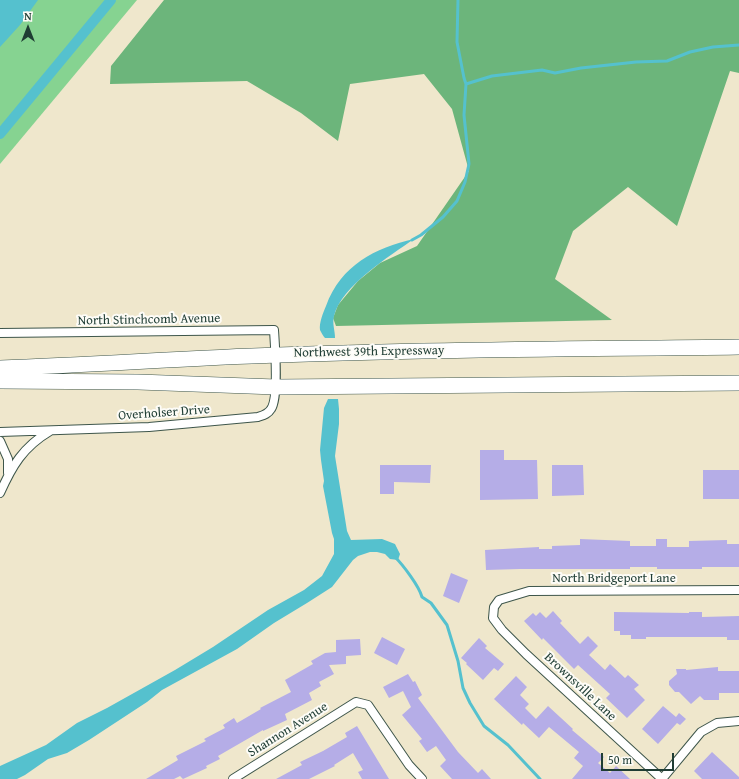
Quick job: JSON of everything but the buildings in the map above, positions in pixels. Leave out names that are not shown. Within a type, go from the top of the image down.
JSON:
[{"type":"highway","name":"Northwest 39th Expressway","points":[[0,368],[117,364],[276,355],[438,350],[739,347]]},
{"type":"highway","points":[[0,381],[138,382],[276,387],[739,384]]},
{"type":"street","name":"North Stinchcomb Avenue","points":[[0,333],[274,330],[276,355]]},
{"type":"street","name":"Overholser Drive","points":[[0,432],[148,427],[258,417],[267,414],[273,408],[276,387],[276,355]]},
{"type":"street","points":[[0,493],[8,474],[27,448],[37,439],[51,431]]},
{"type":"street","points":[[0,441],[8,459],[8,474]]},
{"type":"street","name":"North Bridgeport Lane","points":[[494,607],[499,600],[529,591],[739,590]]},
{"type":"street","name":"Brownsville Lane","points":[[494,607],[493,618],[502,630],[526,654],[662,779]]},
{"type":"street","name":"Shannon Avenue","points":[[233,779],[356,702],[368,705],[409,765],[422,779]]},
{"type":"street","points":[[662,779],[701,732],[717,723],[739,721]]},
{"type":"green space","points":[[0,0],[137,0],[0,164]]},
{"type":"green space","points":[[164,0],[739,0],[739,73],[730,71],[677,226],[628,187],[573,231],[555,279],[612,320],[336,326],[333,318],[338,305],[358,281],[380,263],[417,246],[469,171],[452,109],[424,74],[350,84],[338,141],[301,113],[247,81],[110,84],[111,66]]},
{"type":"water","points":[[0,0],[38,0],[20,25],[0,47]]},
{"type":"water","points":[[414,239],[380,263],[356,283],[346,294],[338,305],[333,319],[335,338],[325,338],[320,330],[320,324],[325,309],[332,292],[350,269],[373,253]]},
{"type":"water","points":[[328,399],[338,399],[339,424],[335,456],[347,531],[351,540],[382,539],[395,544],[400,554],[398,560],[390,559],[385,554],[377,552],[370,552],[358,556],[353,560],[332,587],[274,623],[237,649],[162,690],[147,702],[67,753],[48,759],[17,779],[0,779],[0,766],[46,745],[77,723],[175,670],[213,647],[268,610],[304,590],[322,576],[334,554],[334,539],[323,486],[324,481],[320,450],[324,408]]},
{"type":"waterway","points":[[0,134],[111,0]]},
{"type":"waterway","points":[[412,240],[421,235],[443,217],[457,201],[465,182],[469,164],[464,115],[466,84],[457,42],[458,0]]},
{"type":"waterway","points":[[466,84],[492,76],[542,70],[555,73],[581,68],[636,62],[667,61],[690,52],[713,47],[739,45]]},
{"type":"waterway","points":[[395,557],[418,587],[422,597],[431,603],[447,625],[458,661],[463,688],[484,726],[508,745],[540,779]]}]
